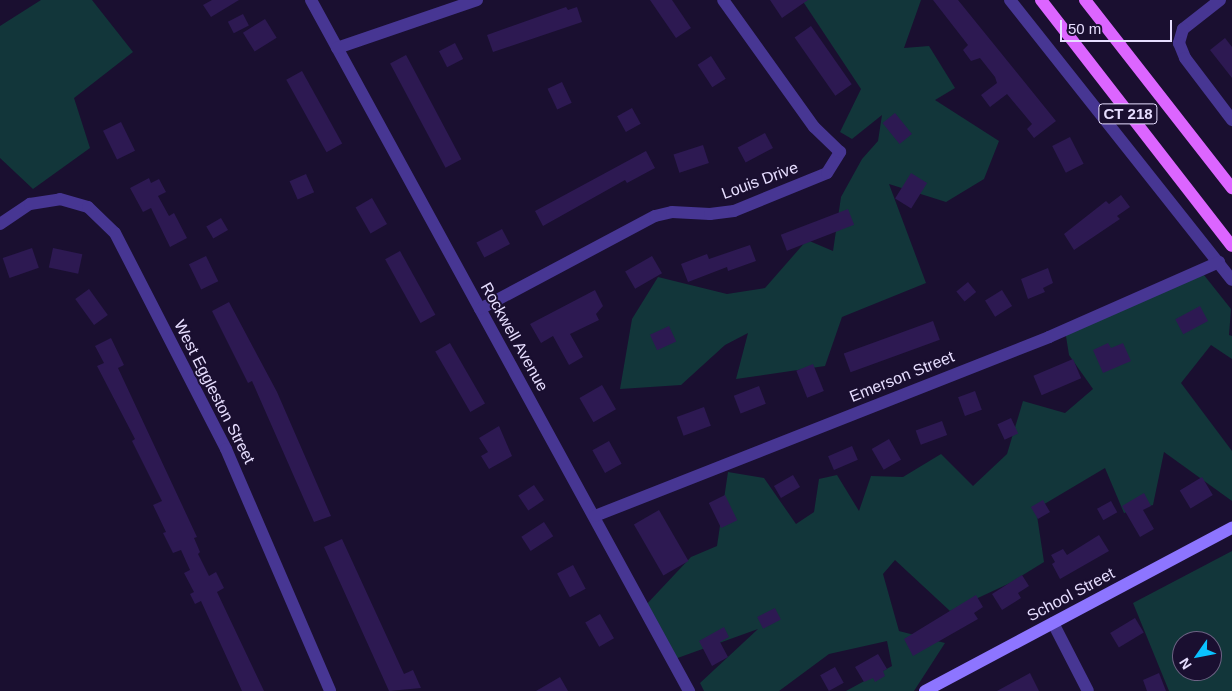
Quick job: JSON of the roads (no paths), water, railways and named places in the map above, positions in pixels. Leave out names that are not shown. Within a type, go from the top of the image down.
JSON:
[{"type":"main road","name":"CT 218","points":[[1041,0],[1232,246]]},
{"type":"main road","name":"CT 218","points":[[1085,0],[1230,181]]},
{"type":"main road","name":"School Street","points":[[926,691],[1232,528]]},
{"type":"street","name":"Rockwell Avenue","points":[[311,0],[595,516],[689,691]]},
{"type":"street","points":[[337,48],[477,0]]},
{"type":"street","name":"Louis Drive","points":[[480,309],[655,216],[672,212],[710,214],[734,211],[827,173],[840,152],[814,126],[723,0]]},
{"type":"street","points":[[1010,0],[1232,280]]},
{"type":"street","points":[[1220,0],[1183,29],[1179,43],[1185,58],[1232,120]]},
{"type":"street","name":"West Eggleston Street","points":[[0,224],[30,204],[60,199],[88,207],[115,233],[226,449],[330,691]]},
{"type":"street","name":"Emerson Street","points":[[595,516],[1048,337],[1219,262]]},
{"type":"street","points":[[1053,623],[1088,691]]}]
